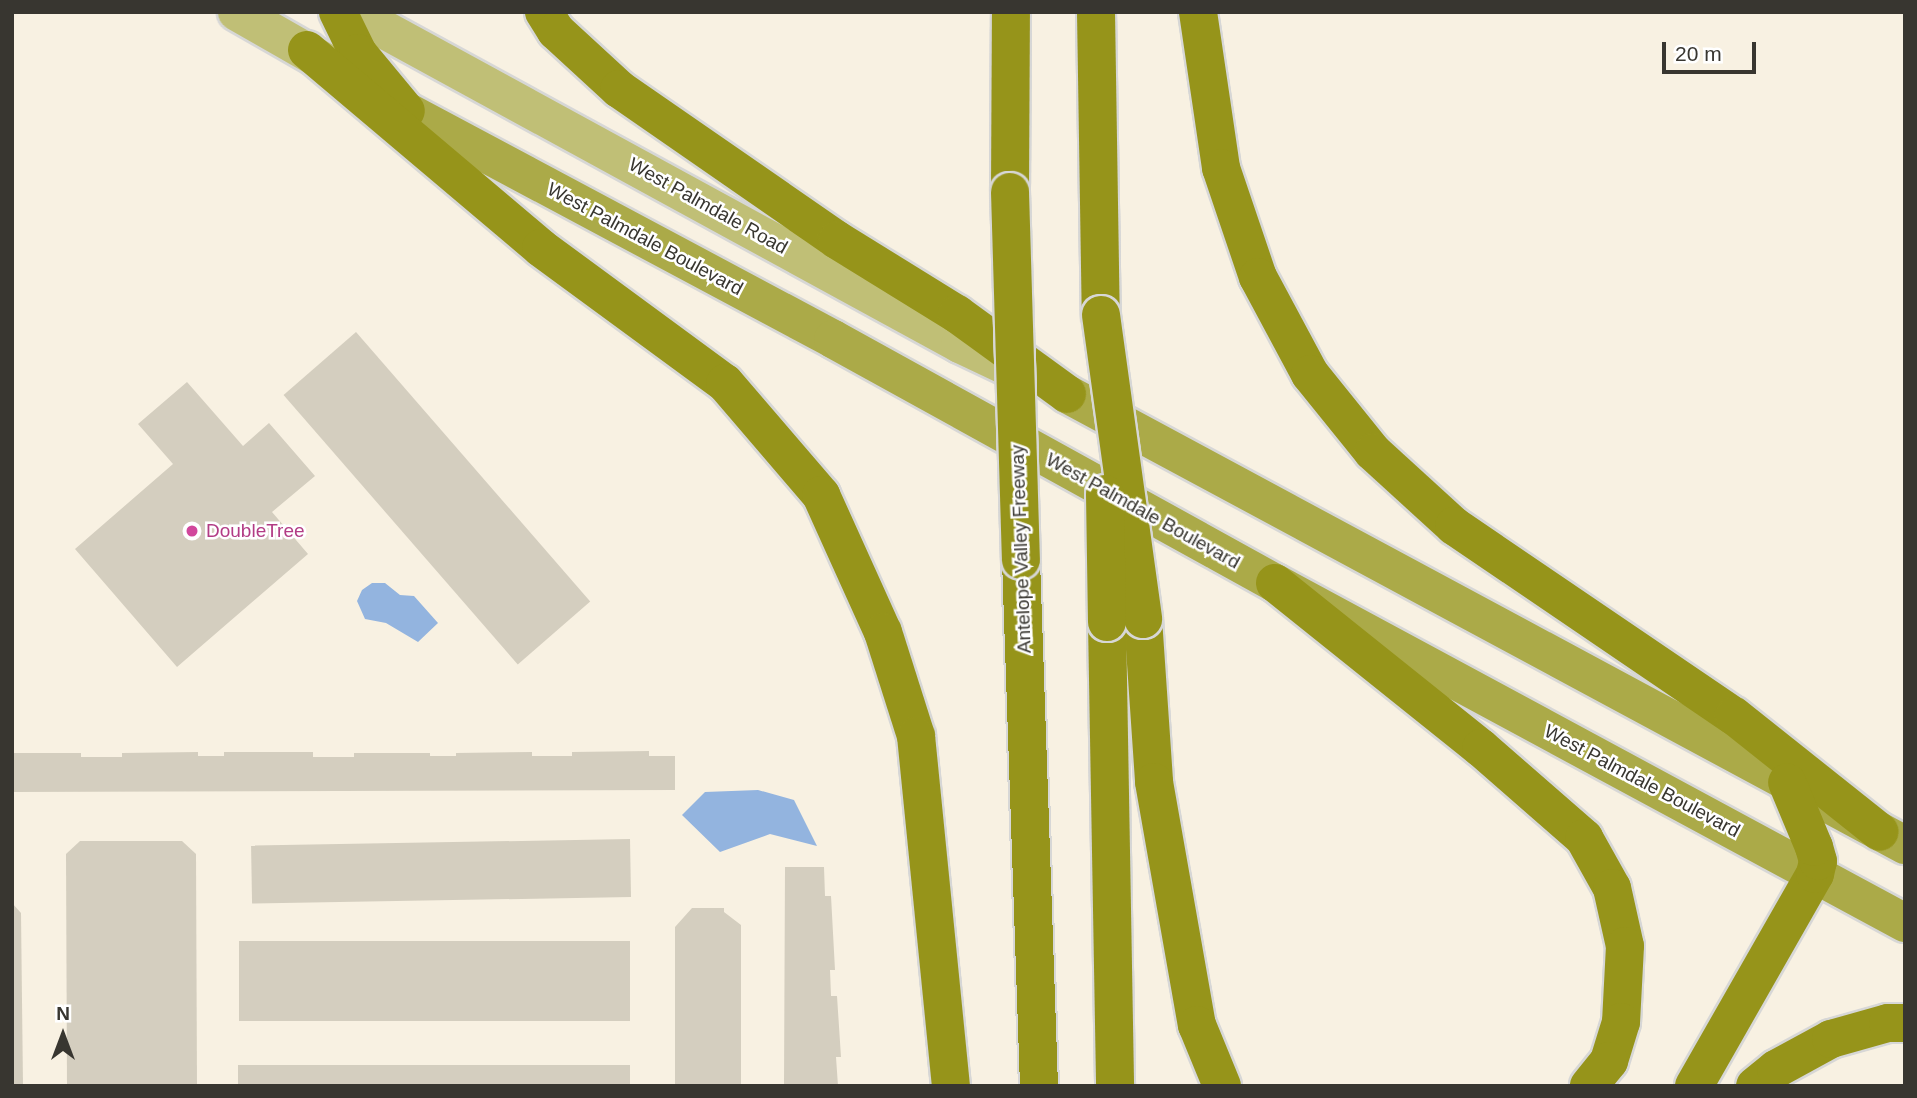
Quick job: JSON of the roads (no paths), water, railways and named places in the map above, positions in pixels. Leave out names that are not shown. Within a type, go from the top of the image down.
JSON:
[{"type":"highway","points":[[338,12],[358,53],[408,112]]},
{"type":"highway","points":[[544,12],[556,31],[619,89],[837,240],[957,314],[1067,394],[1892,839]]},
{"type":"highway","points":[[983,12],[1011,58]]},
{"type":"highway","name":"Antelope Valley Freeway","points":[[1011,12],[1010,192],[1039,1086]]},
{"type":"highway","points":[[1096,12],[1101,315],[1125,620],[1197,1025],[1222,1086]]},
{"type":"highway","points":[[1198,12],[1221,168],[1258,277],[1310,374],[1373,452],[1454,527],[1734,716],[1892,839]]},
{"type":"highway","points":[[307,50],[541,248],[725,383],[821,495],[883,632],[916,736],[951,1086]]},
{"type":"highway","name":"West Palmdale Boulevard","points":[[408,112],[1905,923]]},
{"type":"highway","points":[[1275,583],[1481,748],[1584,838],[1612,888],[1625,946],[1620,1022],[1609,1061],[1589,1086]]},
{"type":"highway","points":[[1115,1086],[1125,620]]},
{"type":"highway","points":[[1694,1086],[1815,874],[1818,861],[1814,847],[1787,782]]},
{"type":"highway","points":[[1755,1086],[1776,1069],[1831,1039],[1888,1023],[1905,1023]]},
{"type":"main road","name":"West Palmdale Boulevard","points":[[237,12],[307,50],[408,112]]},
{"type":"main road","name":"West Palmdale Road","points":[[352,12],[960,344],[1067,394]]},
{"type":"water","points":[[372,583],[385,583],[400,595],[414,596],[438,623],[418,642],[386,623],[365,619],[357,601],[362,590]]},
{"type":"water","points":[[758,790],[794,800],[817,846],[770,834],[720,852],[682,815],[705,792]]},
{"type":"place","name":"DoubleTree","points":[[192,531]]}]
